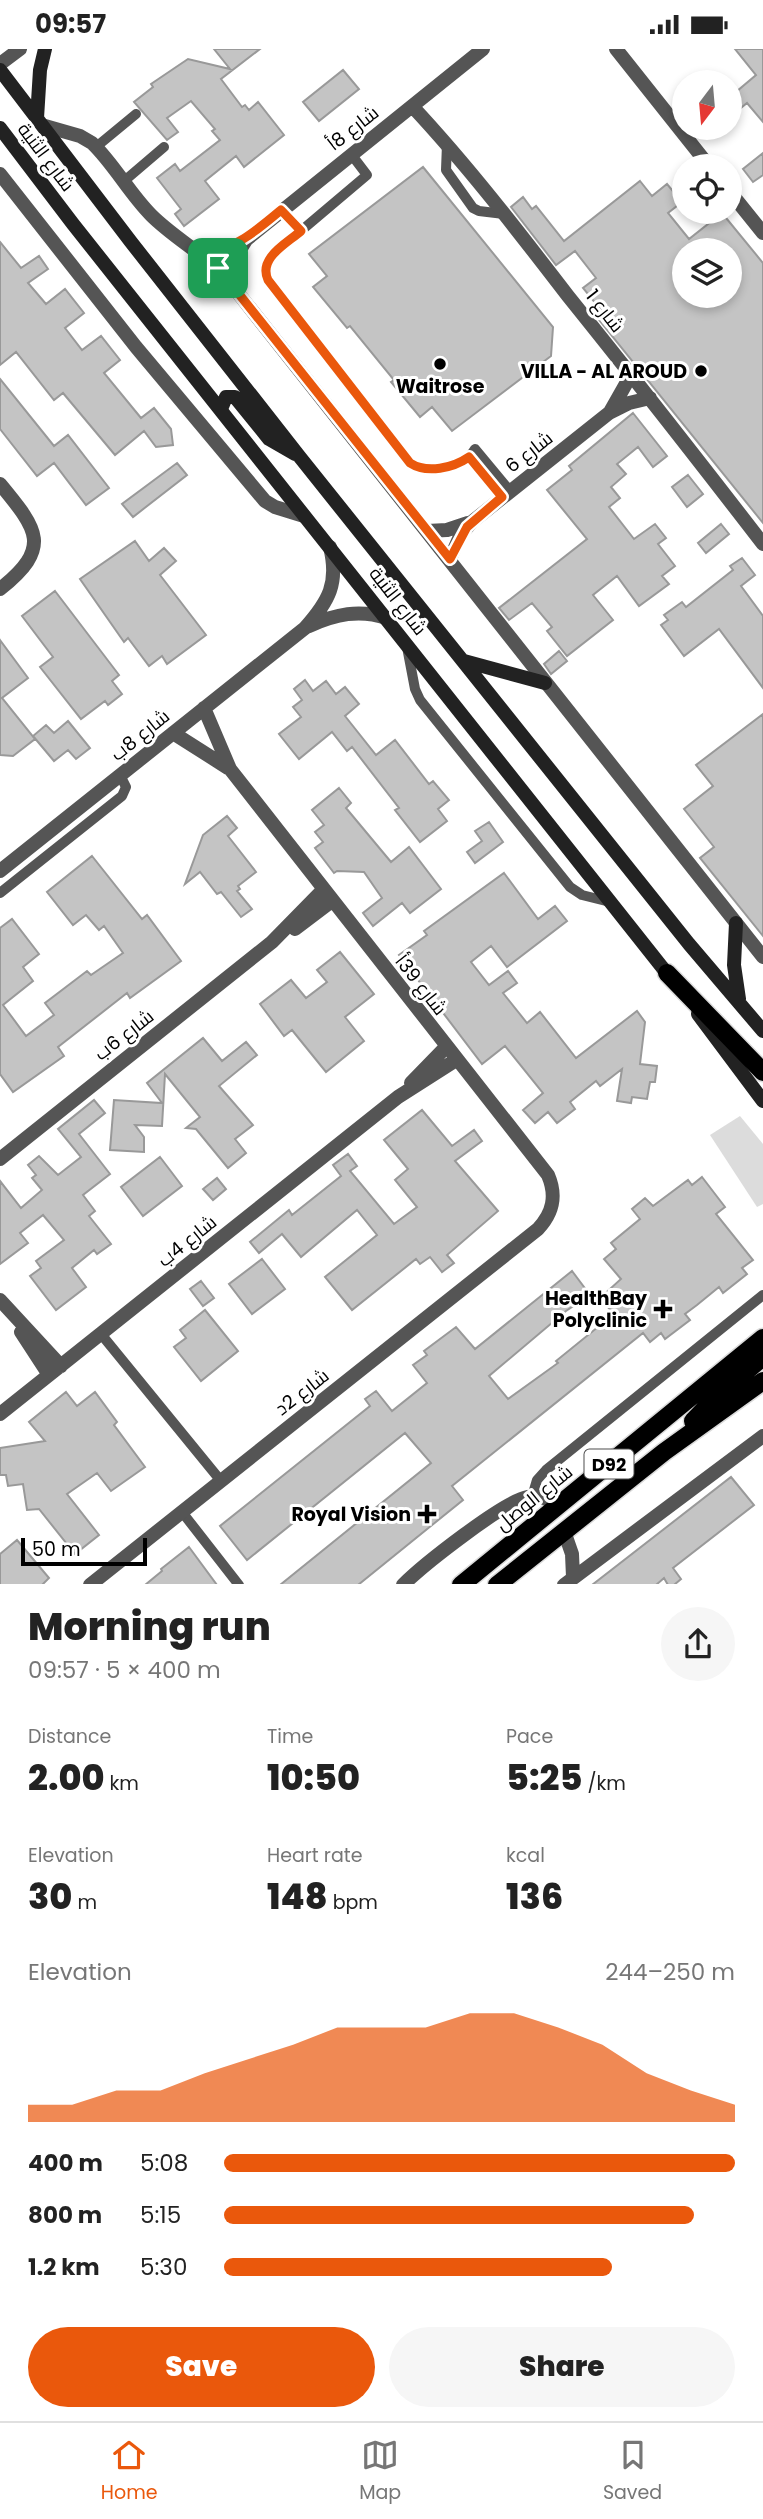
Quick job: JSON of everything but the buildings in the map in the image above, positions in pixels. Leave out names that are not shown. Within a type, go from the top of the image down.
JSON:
[{"type":"main road","points":[[41,122],[40,70],[45,49]]},
{"type":"main road","name":"شارع الثنية","points":[[0,70],[299,456],[689,944],[763,1031]]},
{"type":"main road","name":"شارع الثنية","points":[[0,128],[73,224],[667,973],[763,1101]]},
{"type":"main road","points":[[221,409],[226,397],[235,397],[269,439],[299,456]]},
{"type":"main road","points":[[464,661],[545,683]]},
{"type":"main road","points":[[736,923],[734,965],[740,1001]]},
{"type":"main road","points":[[667,973],[763,1072]]},
{"type":"main road","points":[[664,1452],[718,1395],[761,1343]]},
{"type":"main road","name":"شارع الوصل","points":[[461,1584],[761,1343]]},
{"type":"main road","name":"D92","points":[[497,1584],[664,1452],[760,1386]]},
{"type":"street","points":[[0,64],[20,49]]},
{"type":"street","name":"شارع 8أ","points":[[202,255],[247,239],[483,49]]},
{"type":"street","points":[[616,49],[699,154]]},
{"type":"street","name":"شارع 1","points":[[412,106],[504,214],[763,544]]},
{"type":"street","points":[[41,122],[80,136],[96,147],[142,206],[163,227],[202,255],[227,279],[763,957]]},
{"type":"street","points":[[0,174],[136,347],[265,501],[304,516]]},
{"type":"street","points":[[742,207],[763,233]]},
{"type":"street","name":"شارع 8أ","points":[[227,279],[233,261],[247,239]]},
{"type":"street","name":"شارع 6","points":[[609,413],[631,375]]},
{"type":"street","name":"شارع 6","points":[[450,559],[461,534],[472,521],[609,413],[629,403],[650,398]]},
{"type":"street","points":[[0,484],[27,520],[35,536],[29,561],[0,589]]},
{"type":"street","name":"شارع 6","points":[[427,531],[456,529],[472,521]]},
{"type":"street","name":"شارع 8ب","points":[[0,871],[305,628],[329,598],[334,572],[330,547]]},
{"type":"street","name":"شارع 8ب","points":[[305,628],[340,614],[376,614],[387,618]]},
{"type":"street","name":"شارع 39أ","points":[[204,708],[230,769],[548,1175],[553,1190],[553,1206],[538,1229]]},
{"type":"street","name":"شارع 39أ","points":[[173,733],[230,769]]},
{"type":"street","name":"شارع 6ب","points":[[0,1159],[328,896]]},
{"type":"street","name":"شارع 4ب","points":[[398,1097],[446,1047]]},
{"type":"street","name":"شارع 4ب","points":[[0,1414],[398,1097],[456,1060]]},
{"type":"street","name":"شارع 2د","points":[[90,1584],[538,1229]]},
{"type":"street","points":[[4,1305],[61,1366]]},
{"type":"street","points":[[4,1305],[49,1375]]},
{"type":"street","points":[[568,1581],[763,1436]]},
{"type":"street","points":[[403,1584],[426,1564],[508,1505],[533,1497],[548,1499],[558,1507]]},
{"type":"street","points":[[564,1531],[572,1554],[568,1581]]},
{"type":"lane","points":[[96,147],[136,114]]},
{"type":"lane","points":[[123,182],[164,146]]},
{"type":"lane","points":[[351,154],[367,175],[270,257],[265,266],[268,280],[410,463],[424,469],[434,469],[472,453],[506,494]]},
{"type":"lane","points":[[281,210],[301,231]]},
{"type":"lane","points":[[406,643],[415,689],[420,700],[570,887],[582,895],[610,902]]},
{"type":"lane","points":[[0,894],[122,796],[126,787],[120,775]]},
{"type":"lane","points":[[533,1497],[537,1480],[546,1470],[763,1295]]},
{"type":"lane","points":[[101,1334],[221,1481]]},
{"type":"lane","points":[[182,1512],[239,1584]]},
{"type":"shaded area","points":[[740,1116],[763,1144],[763,1204],[757,1207],[710,1135]]},
{"type":"place","name":"Waitrose","points":[[440,364]]},
{"type":"place","name":"VILLA - AL AROUD","points":[[701,371]]},
{"type":"place","name":"HealthBay Polyclinic","points":[[663,1309]]},
{"type":"place","name":"Royal Vision","points":[[427,1514]]},
{"type":"route","points":[[281,210],[301,231],[270,257],[265,266],[268,280],[410,463],[424,469],[434,469],[469,457],[502,497],[472,521],[461,534],[450,559],[227,279],[218,268],[202,255],[247,239],[281,210]]}]
